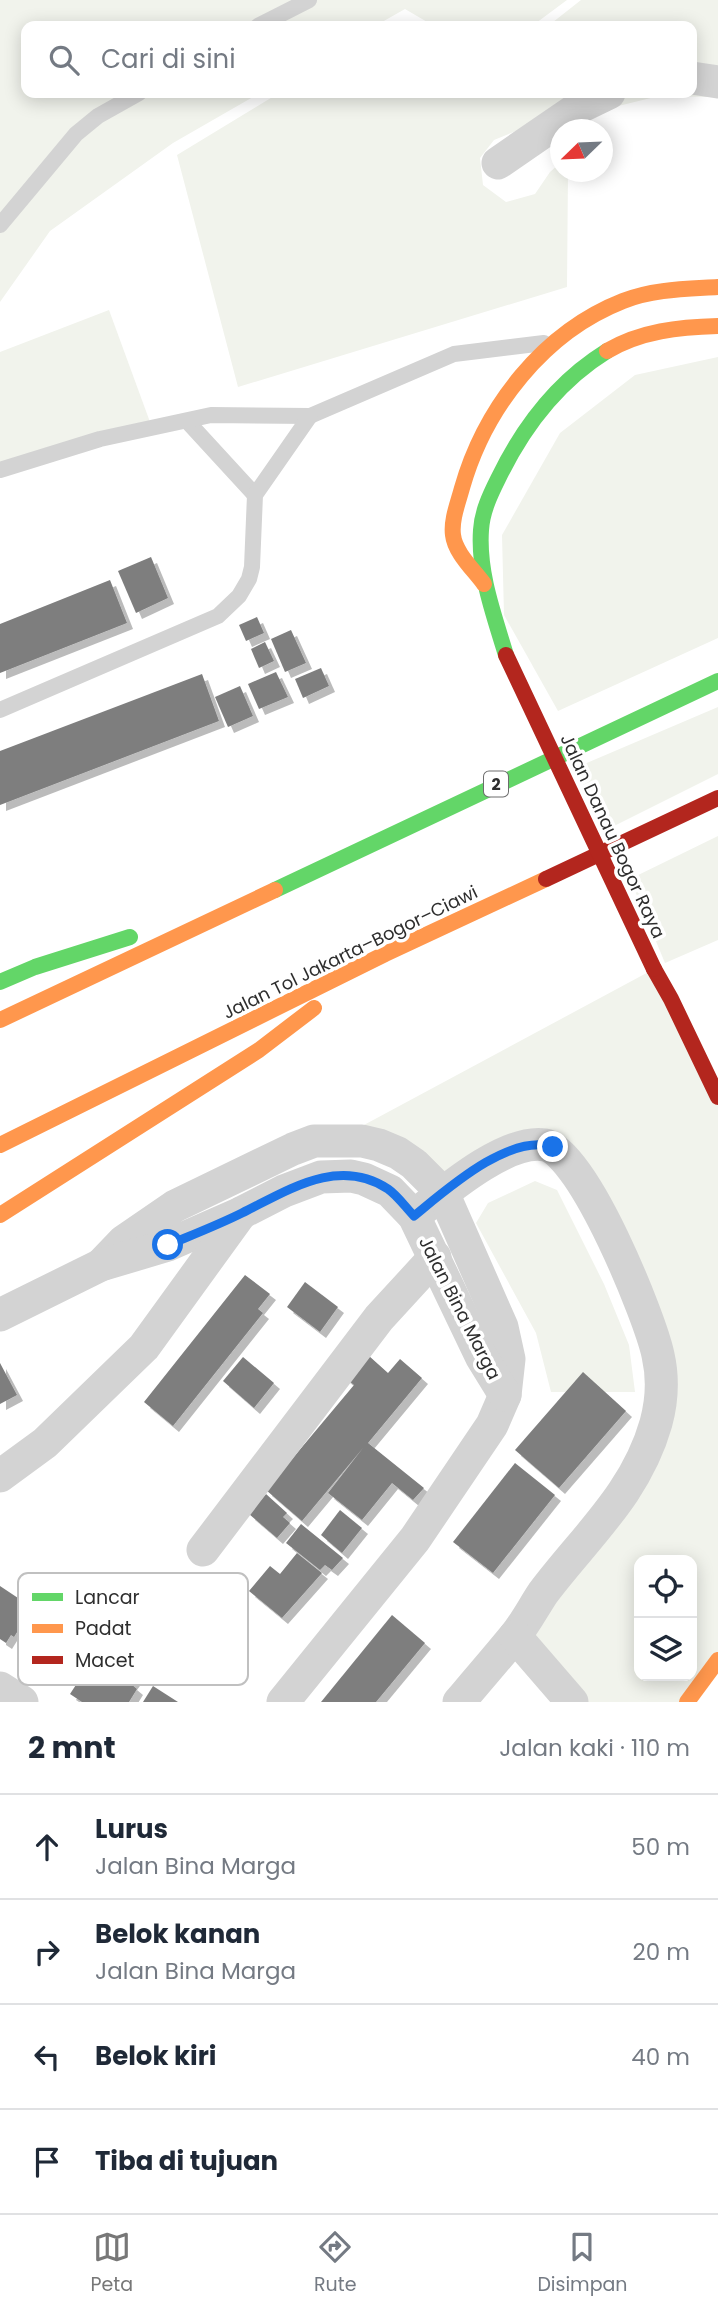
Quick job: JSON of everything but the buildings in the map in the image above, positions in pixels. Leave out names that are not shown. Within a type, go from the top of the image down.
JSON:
[{"type":"main road","name":"Jalan Danau Bogor Raya","points":[[485,586],[453,539],[455,514],[461,486],[484,432],[510,388],[554,341],[587,319],[624,301],[668,290],[718,287]]},
{"type":"main road","name":"Jalan Danau Bogor Raya","points":[[718,326],[660,331],[622,342],[580,366],[544,403],[509,455],[492,490],[481,528],[485,586],[506,655],[654,969],[718,1097]]},
{"type":"main road","name":"2","points":[[0,1020],[276,892],[535,765],[718,681]]},
{"type":"main road","name":"Jalan Tol Jakarta–Bogor–Ciawi","points":[[0,1145],[386,954],[718,798]]},
{"type":"main road","points":[[0,982],[35,967],[276,892]]},
{"type":"main road","points":[[0,1215],[259,1050],[386,954]]},
{"type":"main road","points":[[687,1702],[718,1660]]},
{"type":"street","points":[[697,79],[718,82]]},
{"type":"street","points":[[498,163],[578,108],[599,98]]},
{"type":"street","points":[[101,1265],[124,1241],[175,1206],[293,1149],[314,1142],[336,1140],[379,1144],[414,1164],[443,1193],[502,1327],[509,1359],[505,1395],[482,1442],[415,1539],[283,1702]]},
{"type":"street","points":[[414,1216],[443,1193],[516,1147],[540,1144],[553,1147],[578,1175],[604,1220],[645,1313],[659,1356],[661,1395],[656,1423],[641,1461],[616,1506],[544,1592],[515,1636],[459,1702]]},
{"type":"street","name":"Jalan Bina Marga","points":[[0,1315],[101,1265],[168,1245],[284,1191],[321,1177],[336,1175],[365,1179],[390,1191],[414,1216],[481,1356],[505,1395]]},
{"type":"street","points":[[0,1476],[46,1443],[144,1347],[241,1213]]},
{"type":"street","points":[[203,1550],[379,1318],[435,1257]]},
{"type":"street","points":[[515,1636],[572,1702]]},
{"type":"street","points":[[0,1688],[22,1702]]},
{"type":"lane","points":[[268,21],[309,0]]},
{"type":"lane","points":[[0,225],[76,134],[98,116],[130,98]]},
{"type":"lane","points":[[0,470],[100,439],[211,415],[310,416],[454,354],[554,341]]},
{"type":"lane","points":[[0,710],[225,611],[245,587],[252,567],[255,495],[310,416]]},
{"type":"lane","points":[[187,421],[255,495]]},
{"type":"shaded area","points":[[0,0],[567,0],[539,21],[425,21],[405,9],[384,21],[21,21],[21,98],[251,98],[173,143],[50,231],[0,302]]},
{"type":"shaded area","points":[[581,0],[718,0],[718,97],[697,97],[697,21],[554,21]]},
{"type":"shaded area","points":[[271,98],[651,98],[565,119],[550,119],[550,123],[494,140],[480,158],[483,185],[506,202],[535,194],[550,172],[550,182],[568,182],[567,287],[238,387],[177,155]]},
{"type":"shaded area","points":[[109,310],[150,422],[0,474],[0,352]]},
{"type":"shaded area","points":[[718,357],[718,638],[558,711],[504,615],[502,535],[560,433],[635,375]]},
{"type":"shaded area","points":[[718,707],[718,774],[604,831],[575,768]]},
{"type":"shaded area","points":[[718,836],[718,940],[665,963],[630,879]]},
{"type":"shaded area","points":[[654,969],[718,1098],[718,1661],[687,1702],[572,1702],[515,1636],[616,1506],[659,1356],[547,1145],[443,1193],[336,1140]]},
{"type":"shaded area","points":[[535,1181],[557,1190],[604,1284],[629,1345],[635,1392],[551,1392],[536,1333],[476,1223],[488,1203]]},
{"type":"traffic: fast","points":[[506,655],[488,594],[482,562],[481,530],[485,510],[508,460],[543,407],[572,377],[607,351]]},
{"type":"traffic: fast","points":[[275,890],[718,681]]},
{"type":"traffic: fast","points":[[0,982],[35,967],[130,937]]},
{"type":"traffic: slow","points":[[484,584],[454,542],[454,517],[472,458],[502,401],[543,352],[594,315],[634,297],[682,289],[718,287]]},
{"type":"traffic: slow","points":[[607,351],[633,339],[661,331],[718,326]]},
{"type":"traffic: slow","points":[[0,1145],[385,954],[546,879]]},
{"type":"traffic: slow","points":[[0,1020],[275,890]]},
{"type":"traffic: slow","points":[[0,1215],[259,1050],[314,1008]]},
{"type":"traffic: slow","points":[[687,1702],[718,1660]]},
{"type":"traffic: jam","points":[[506,655],[654,969]]},
{"type":"traffic: jam","points":[[546,879],[718,798]]},
{"type":"traffic: jam","points":[[654,969],[718,1097]]},
{"type":"route","points":[[168,1245],[284,1191],[321,1177],[336,1175],[365,1179],[380,1185],[390,1191],[414,1216],[453,1185],[516,1147],[528,1144],[553,1147]]}]
